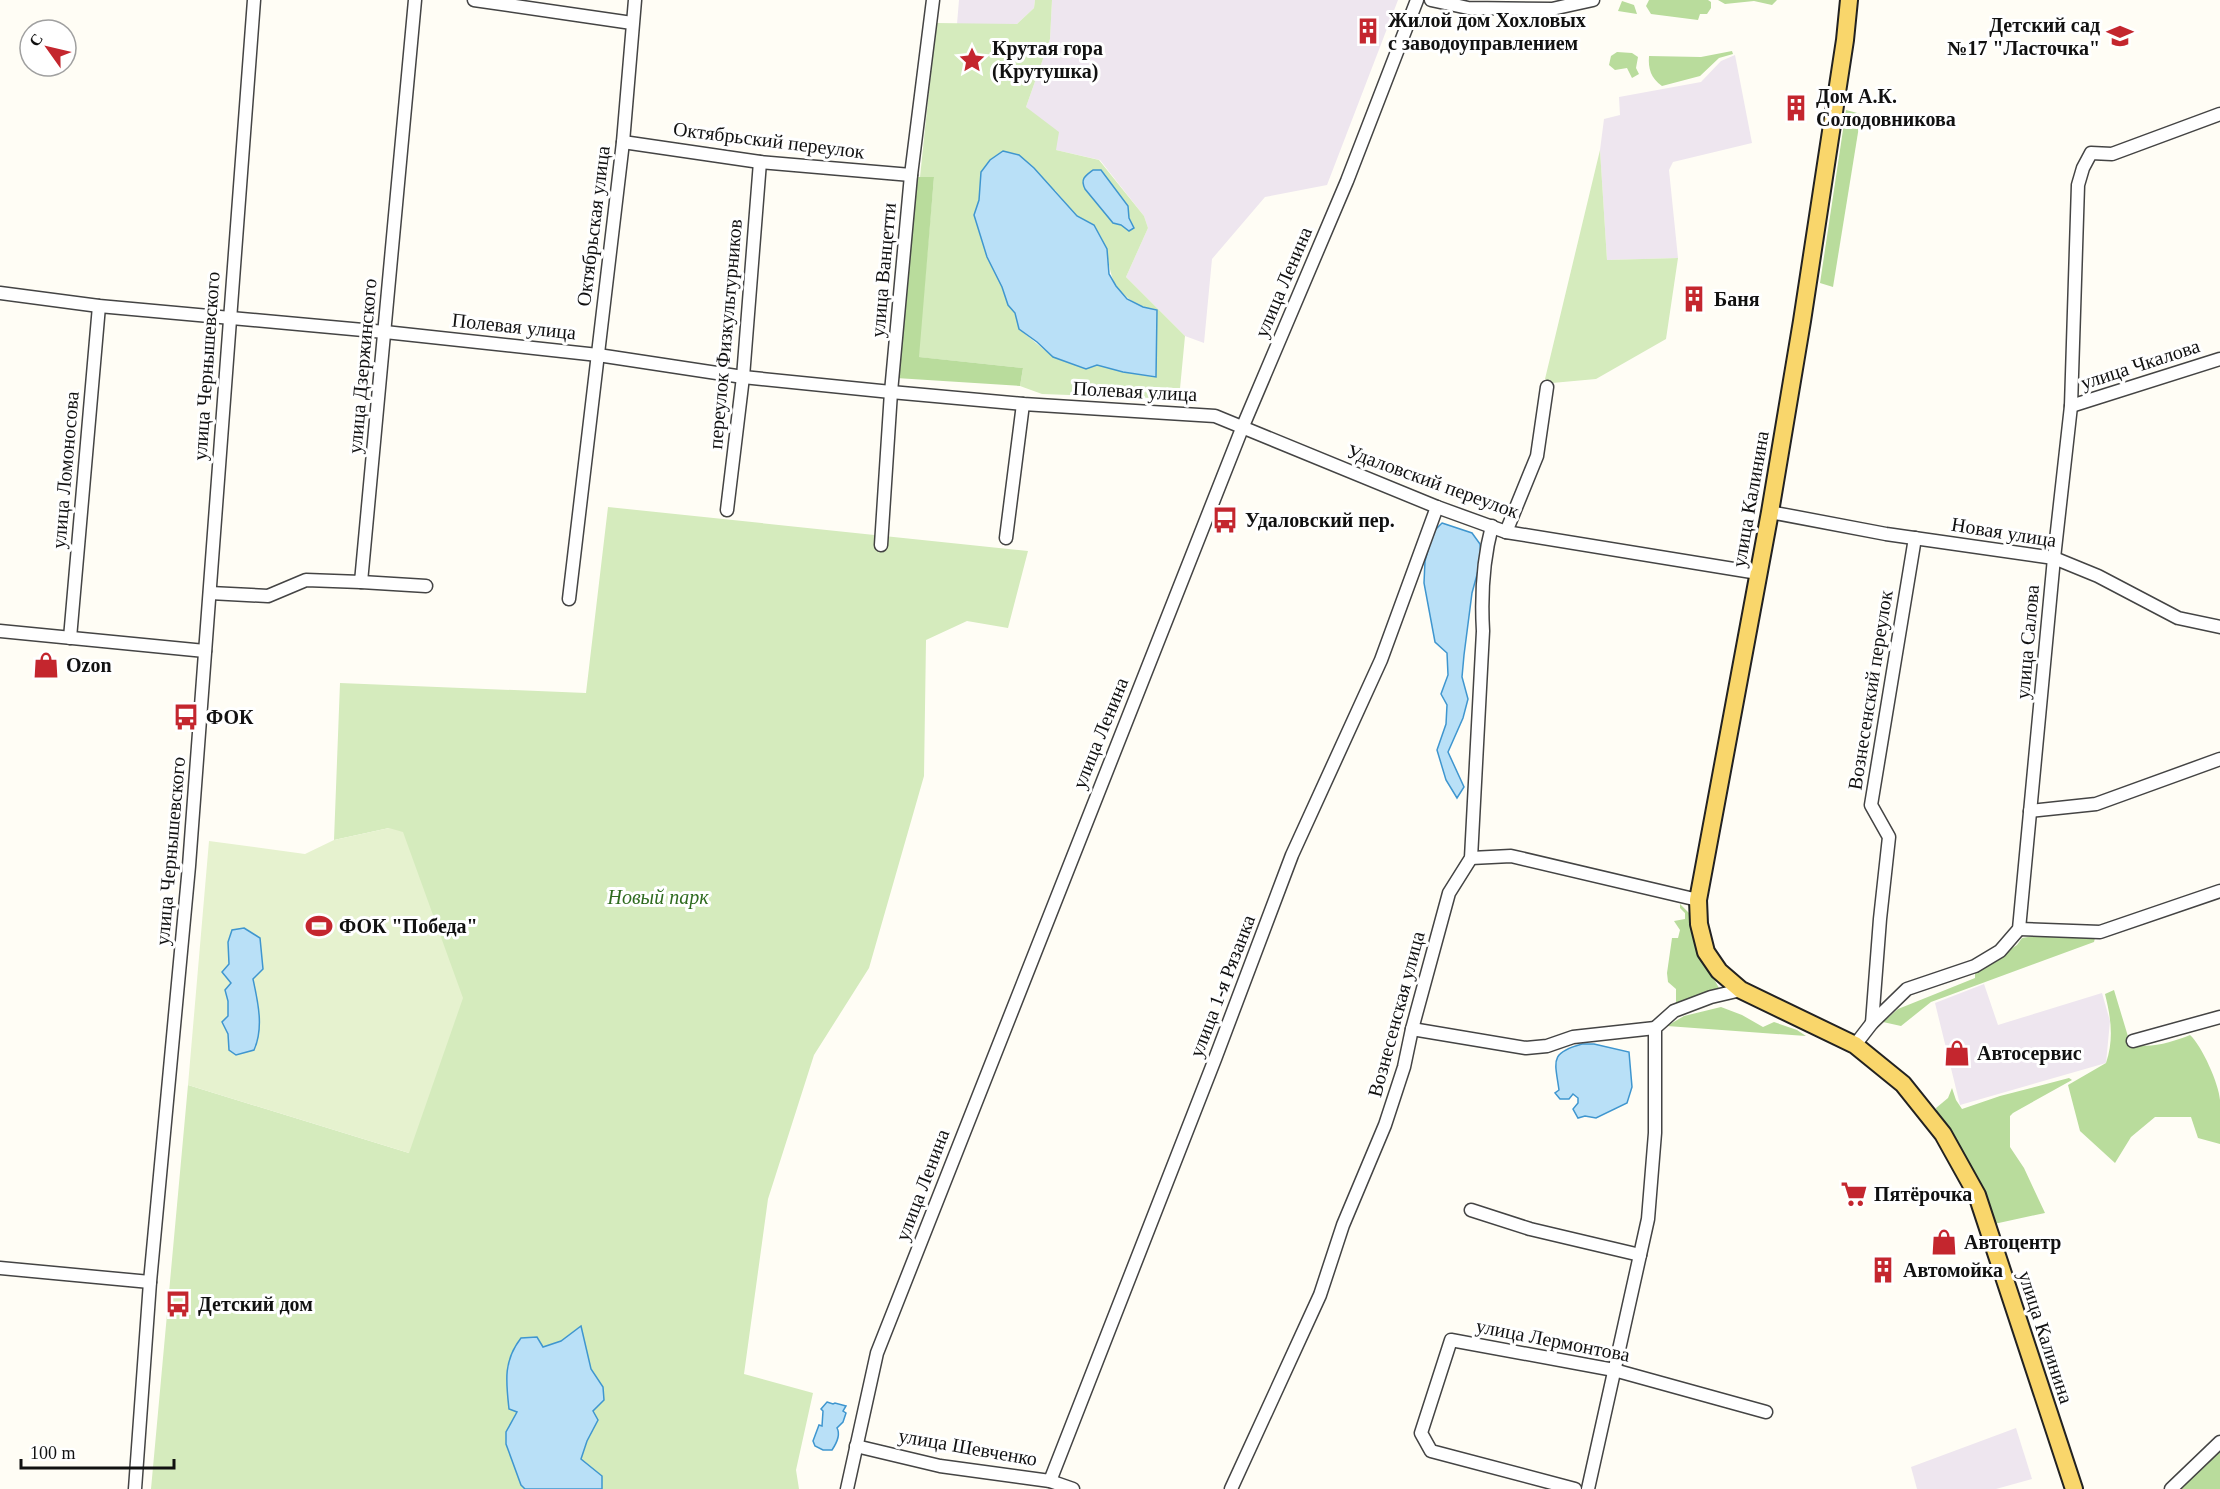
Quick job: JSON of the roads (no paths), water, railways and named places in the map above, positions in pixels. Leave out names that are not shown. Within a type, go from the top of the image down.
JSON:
[{"type":"main road","name":"улица Калинина","points":[[1849,0],[1845,40],[1802,321],[1770,512],[1698,900],[1699,924],[1706,952],[1719,971],[1741,990],[1855,1046],[1903,1084],[1943,1134],[1977,1195],[2074,1489]]},
{"type":"street","name":"улица Чернышевского","points":[[135,1489],[150,1282],[173,1048],[206,651],[254,0]]},
{"type":"street","name":"улица Дзержинского","points":[[361,582],[415,0]]},
{"type":"street","points":[[474,0],[632,23]]},
{"type":"street","name":"Октябрьская улица","points":[[569,599],[623,142],[634,0]]},
{"type":"street","name":"улица Ванцетти","points":[[881,545],[891,392],[911,175],[933,0]]},
{"type":"street","name":"улица Ленина","points":[[847,1489],[877,1353],[1243,426],[1347,181],[1417,0]]},
{"type":"street","points":[[1431,0],[1468,8],[1552,9],[1593,0]]},
{"type":"street","name":"улица Салова","points":[[2019,928],[2054,558],[2071,406],[2078,185],[2091,153],[2112,154],[2220,114]]},
{"type":"street","name":"Октябрьский переулок","points":[[623,142],[760,162],[911,175]]},
{"type":"street","name":"переулок Физкультурников","points":[[727,510],[743,376],[760,162]]},
{"type":"street","name":"Полевая улица","points":[[0,293],[99,306],[385,332],[598,355],[743,376],[891,392],[1023,404],[1215,416],[1243,426]]},
{"type":"street","name":"улица Ломоносова","points":[[70,638],[99,306]]},
{"type":"street","name":"улица Чкалова","points":[[2071,406],[2220,359]]},
{"type":"street","points":[[1506,532],[1537,456],[1547,387]]},
{"type":"street","points":[[1006,538],[1023,404]]},
{"type":"street","name":"Удаловский переулок","points":[[1243,426],[1268,439],[1437,507],[1506,532],[1758,573]]},
{"type":"street","name":"улица 1-я Рязанка","points":[[1050,1481],[1292,855],[1381,660],[1437,507]]},
{"type":"street","name":"Новая улица","points":[[1770,512],[1915,538],[2054,558],[2098,576],[2178,618],[2220,627]]},
{"type":"street","name":"Вознесенская улица","points":[[1231,1489],[1320,1295],[1343,1225],[1385,1125],[1404,1067],[1449,893],[1471,858],[1483,631],[1482,604],[1486,546],[1492,526]]},
{"type":"street","name":"Вознесенский переулок","points":[[1872,1023],[1889,837],[1871,806],[1915,538]]},
{"type":"street","points":[[210,593],[268,596],[306,580],[426,586]]},
{"type":"street","points":[[0,631],[206,651]]},
{"type":"street","points":[[2030,812],[2096,804],[2220,759]]},
{"type":"street","points":[[1471,858],[1511,856],[1698,900]]},
{"type":"street","points":[[1855,1046],[1872,1023],[1906,989],[1975,966],[2000,951],[2019,928],[2100,932],[2220,891]]},
{"type":"street","points":[[1412,1029],[1526,1048],[1547,1046],[1573,1037],[1655,1028],[1674,1011],[1712,997],[1741,990]]},
{"type":"street","points":[[2133,1041],[2220,1017]]},
{"type":"street","points":[[1588,1489],[1648,1219],[1655,1133],[1655,1028]]},
{"type":"street","points":[[1471,1210],[1530,1229],[1640,1255]]},
{"type":"street","points":[[0,1268],[150,1282]]},
{"type":"street","name":"улица Лермонтова","points":[[1575,1489],[1431,1451],[1421,1433],[1451,1340],[1614,1370],[1766,1412]]},
{"type":"street","points":[[2170,1489],[2220,1442]]},
{"type":"street","name":"улица Шевченко","points":[[856,1446],[940,1466],[1050,1481],[1073,1489]]},
{"type":"water","points":[[1003,151],[1019,155],[1034,168],[1077,216],[1094,225],[1107,249],[1109,274],[1127,299],[1143,307],[1157,310],[1156,377],[1097,365],[1086,369],[1053,357],[1019,329],[1015,313],[1008,305],[987,257],[974,215],[979,200],[981,172],[990,160]]},
{"type":"water","points":[[1093,170],[1101,170],[1128,206],[1129,218],[1134,228],[1129,231],[1113,223],[1085,189],[1084,178]]},
{"type":"water","points":[[1442,523],[1472,533],[1480,544],[1481,560],[1472,593],[1464,655],[1462,677],[1468,699],[1463,718],[1448,752],[1464,787],[1457,798],[1446,780],[1437,750],[1446,724],[1447,705],[1441,694],[1448,675],[1447,653],[1435,642],[1424,583],[1425,561],[1433,532]]},
{"type":"water","points":[[244,928],[260,938],[263,969],[253,979],[259,1015],[259,1033],[254,1050],[236,1055],[229,1050],[228,1034],[222,1022],[228,1016],[225,990],[231,983],[222,972],[229,964],[228,942],[232,930]]},
{"type":"water","points":[[1594,1044],[1629,1052],[1632,1087],[1627,1103],[1596,1118],[1585,1116],[1578,1118],[1573,1109],[1578,1103],[1578,1098],[1573,1094],[1569,1099],[1560,1099],[1555,1093],[1559,1090],[1556,1065],[1559,1055],[1571,1047]]},
{"type":"water","points":[[581,1326],[591,1369],[603,1387],[604,1400],[593,1411],[598,1420],[581,1459],[602,1476],[602,1489],[525,1489],[521,1485],[506,1444],[506,1432],[517,1412],[509,1409],[507,1372],[511,1355],[521,1338],[537,1337],[543,1347],[561,1341]]},
{"type":"water","points":[[827,1402],[846,1406],[843,1411],[846,1413],[843,1422],[837,1428],[838,1436],[832,1450],[823,1450],[815,1446],[813,1441],[819,1425],[822,1426],[823,1411],[821,1409]]},
{"type":"place","name":"Жилой дом Хохловых с заводоуправлением","points":[[1368,31]]},
{"type":"place","name":"Детский сад №17 \"Ласточка\"","points":[[2120,36]]},
{"type":"place","name":"Крутая гора (Крутушка)","points":[[972,60]]},
{"type":"place","name":"Дом А.К. Солодовникова","points":[[1796,108]]},
{"type":"place","name":"Баня","points":[[1694,299]]},
{"type":"place","name":"Удаловский пер.","points":[[1225,520]]},
{"type":"place","name":"Ozon","points":[[46,665]]},
{"type":"place","name":"ФОК","points":[[186,717]]},
{"type":"place","name":"ФОК \"Победа\"","points":[[319,926]]},
{"type":"place","name":"Автосервис","points":[[1957,1053]]},
{"type":"place","name":"Пятёрочка","points":[[1854,1194]]},
{"type":"place","name":"Автоцентр","points":[[1944,1242]]},
{"type":"place","name":"Автомойка","points":[[1883,1270]]},
{"type":"place","name":"Детский дом","points":[[178,1304]]},
{"type":"park label","name":"Новый парк","points":[[658,897]]}]
